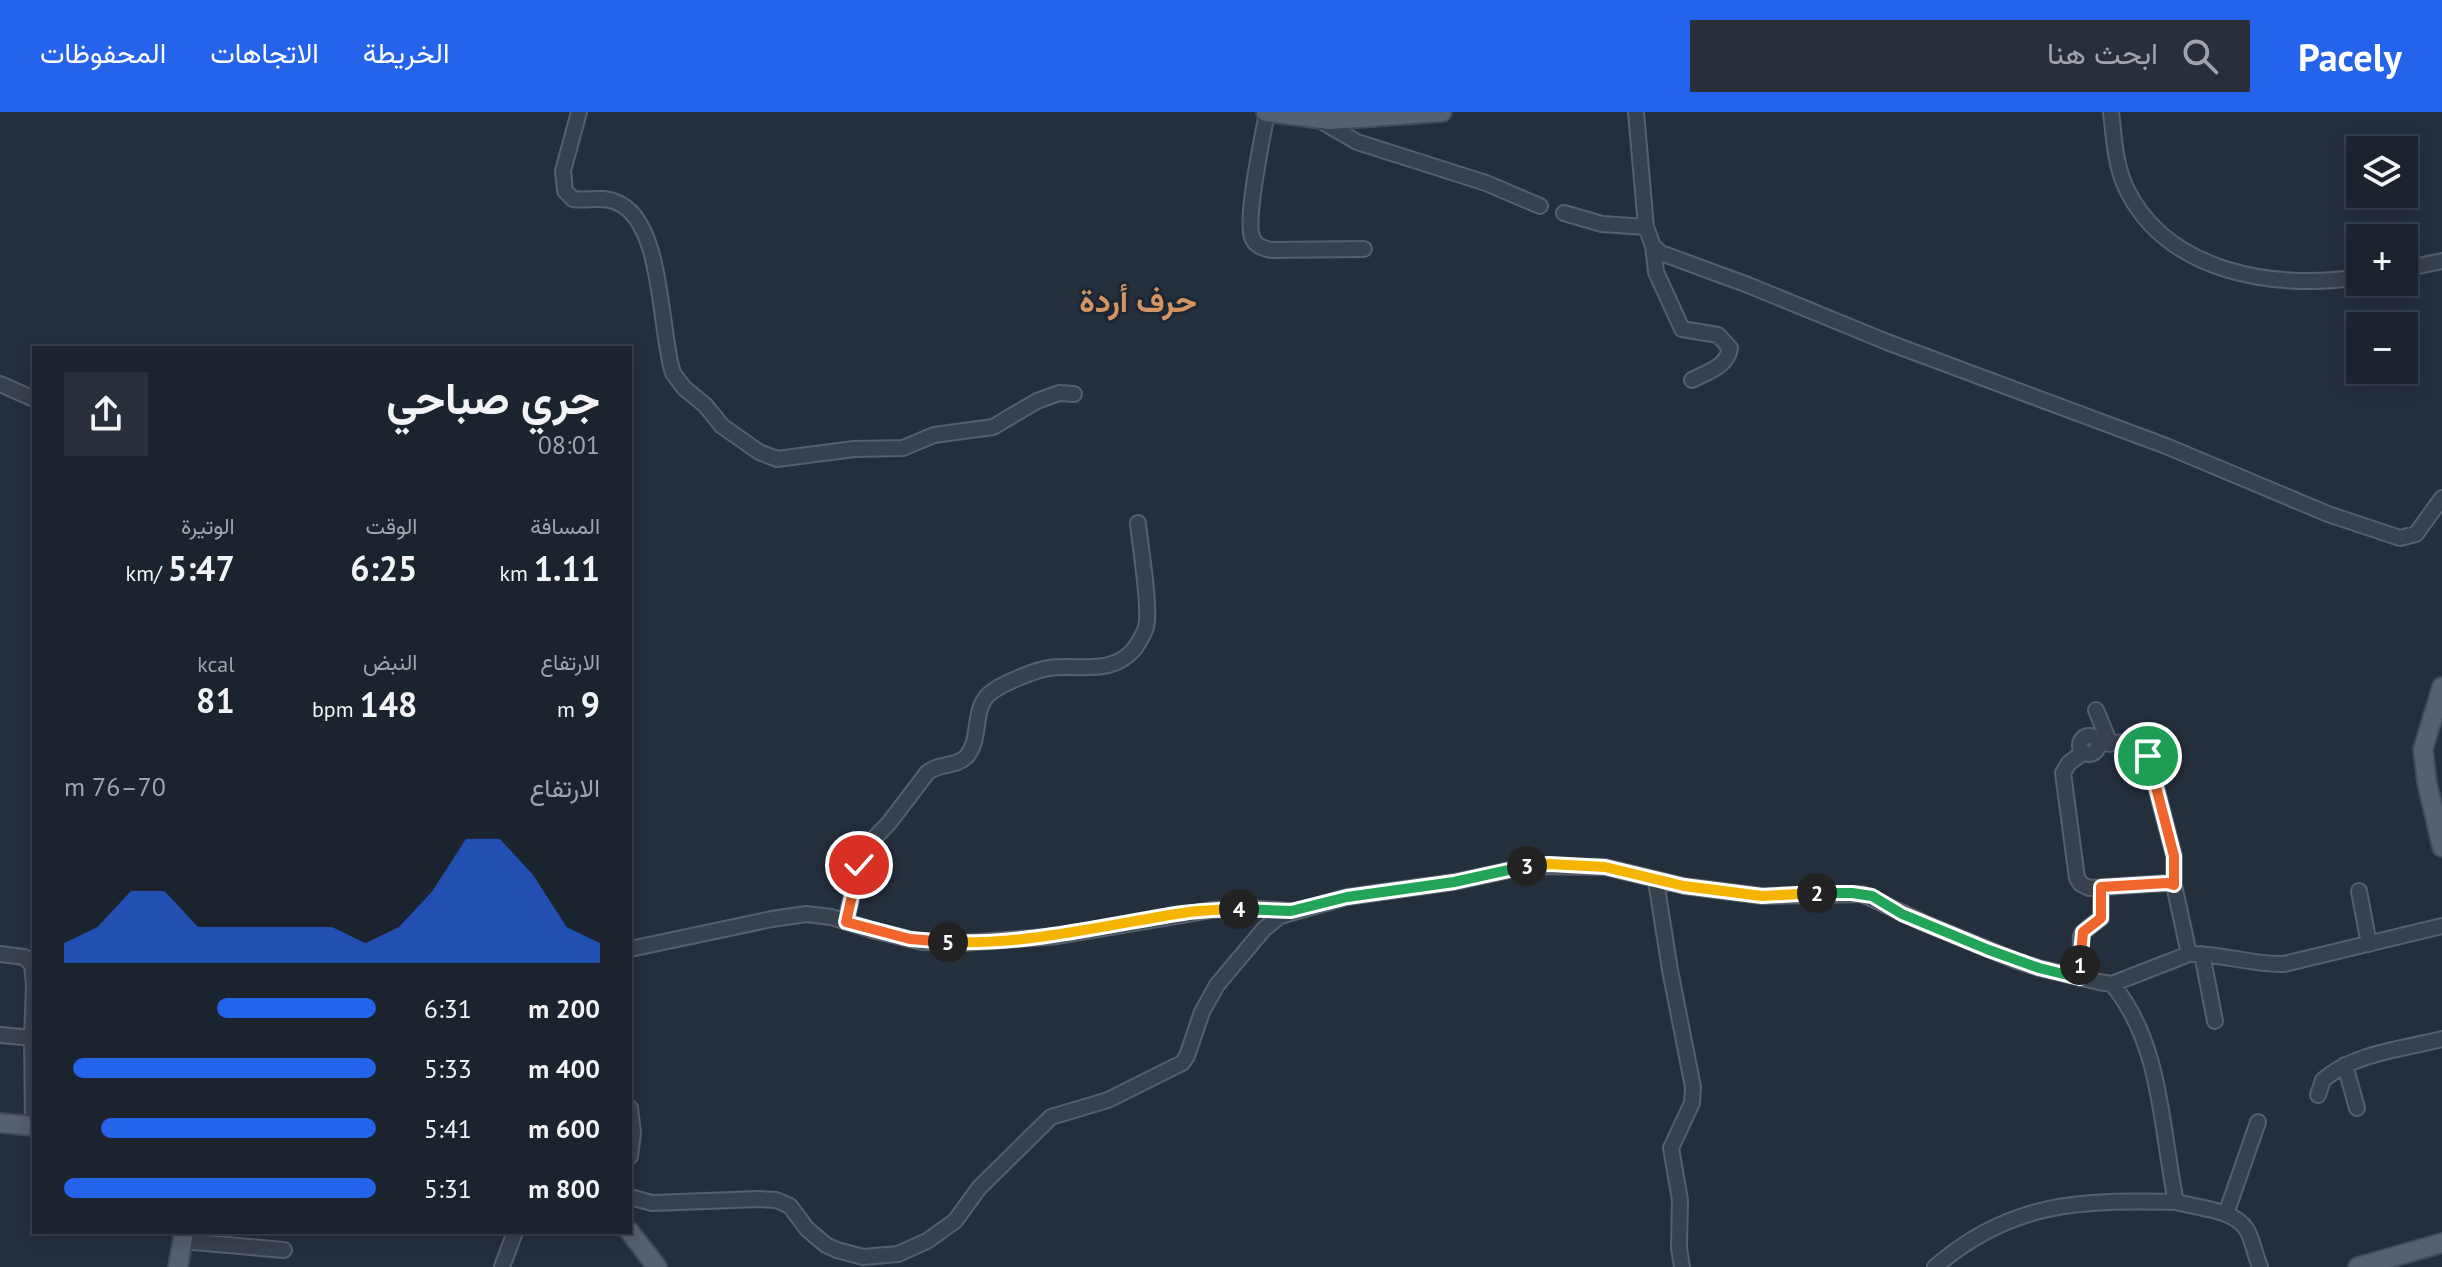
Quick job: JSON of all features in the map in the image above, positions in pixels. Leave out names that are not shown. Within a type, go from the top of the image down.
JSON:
[{"type":"main road","points":[[1266,112],[1317,118],[1379,118],[1442,112]]},
{"type":"main road","points":[[2442,687],[2423,749],[2427,783],[2442,847]]},
{"type":"main road","points":[[0,1123],[32,1126]]},
{"type":"main road","points":[[632,1234],[657,1267]]},
{"type":"main road","points":[[178,1267],[183,1236]]},
{"type":"main road","points":[[2358,1267],[2442,1243]]},
{"type":"street","points":[[579,112],[563,171],[565,191],[573,199],[615,201],[636,217],[653,259],[673,373],[722,426],[766,456],[783,459],[854,449],[903,448],[934,435],[993,427],[1037,401],[1059,393],[1074,394]]},
{"type":"street","points":[[1266,112],[1255,179],[1251,232],[1255,242],[1271,250],[1364,249]]},
{"type":"street","points":[[1636,112],[1646,227],[1653,246],[1656,272],[1682,329],[1718,335],[1730,348],[1723,364],[1692,380]]},
{"type":"street","points":[[2111,112],[2114,146],[2127,190],[2163,237],[2207,262],[2270,280],[2324,282],[2346,279]]},
{"type":"street","points":[[1317,118],[1357,142],[1486,183],[1540,206]]},
{"type":"street","points":[[1564,213],[1602,224],[1646,227]]},
{"type":"street","points":[[1653,246],[1669,256],[1887,342],[2166,446],[2380,533],[2400,538],[2416,534],[2442,498]]},
{"type":"street","points":[[2418,266],[2442,261]]},
{"type":"street","points":[[0,384],[32,398]]},
{"type":"street","points":[[846,922],[865,848],[889,823],[927,773],[933,768],[965,758],[986,697],[1001,687],[1048,668],[1113,664],[1137,645],[1147,625],[1138,523]]},
{"type":"street","points":[[2096,710],[2104,744]]},
{"type":"street","points":[[2174,885],[2084,887],[2077,878],[2063,773],[2069,763],[2084,752],[2080,746],[2085,737],[2092,736],[2104,744],[2133,742],[2142,747],[2148,756],[2174,856],[2174,885],[2215,1021]]},
{"type":"street","points":[[632,1198],[652,1203],[776,1200],[790,1206],[807,1229],[826,1245],[849,1255],[880,1257],[911,1249],[955,1221],[979,1188],[1051,1117],[1108,1100],[1182,1063],[1202,1012],[1217,985],[1273,921],[1291,911],[1347,897],[1454,882],[1529,866],[1605,867],[1656,881],[1762,896],[1872,896],[1902,914],[2003,955],[2039,968],[2112,984],[2195,954],[2284,964],[2442,926]]},
{"type":"street","points":[[1656,881],[1693,1087],[1692,1103],[1671,1148],[1680,1200],[1679,1248],[1682,1267]]},
{"type":"street","points":[[2080,978],[2081,936],[2101,918],[2101,887]]},
{"type":"street","points":[[2359,891],[2369,944]]},
{"type":"street","points":[[632,949],[789,915],[820,915],[922,942],[964,943],[1058,936],[1212,910],[1248,908],[1291,911]]},
{"type":"street","points":[[0,954],[24,957],[32,965]]},
{"type":"street","points":[[2112,984],[2124,998],[2146,1050],[2163,1115],[2176,1202]]},
{"type":"street","points":[[0,1035],[32,1038]]},
{"type":"street","points":[[2318,1095],[2323,1080],[2345,1065],[2442,1039]]},
{"type":"street","points":[[2345,1065],[2357,1108]]},
{"type":"street","points":[[2226,1214],[2258,1122]]},
{"type":"street","points":[[1935,1267],[1990,1230],[2021,1215],[2088,1202],[2176,1202],[2226,1214],[2245,1227],[2260,1267]]},
{"type":"street","points":[[502,1267],[514,1234]]},
{"type":"street","points":[[183,1236],[284,1250]]},
{"type":"district","name":"حرف أردة","points":[[1138,301]]},
{"type":"route","points":[[859,865],[846,922],[922,942],[964,943],[1058,936],[1212,910],[1248,908],[1291,911],[1373,892],[1454,882],[1549,864],[1616,869],[1656,881],[1762,896],[1836,893],[1872,896],[1902,914],[1989,950],[2039,968],[2080,978],[2081,936],[2101,918],[2101,887],[2174,885],[2174,856],[2148,756]]}]
